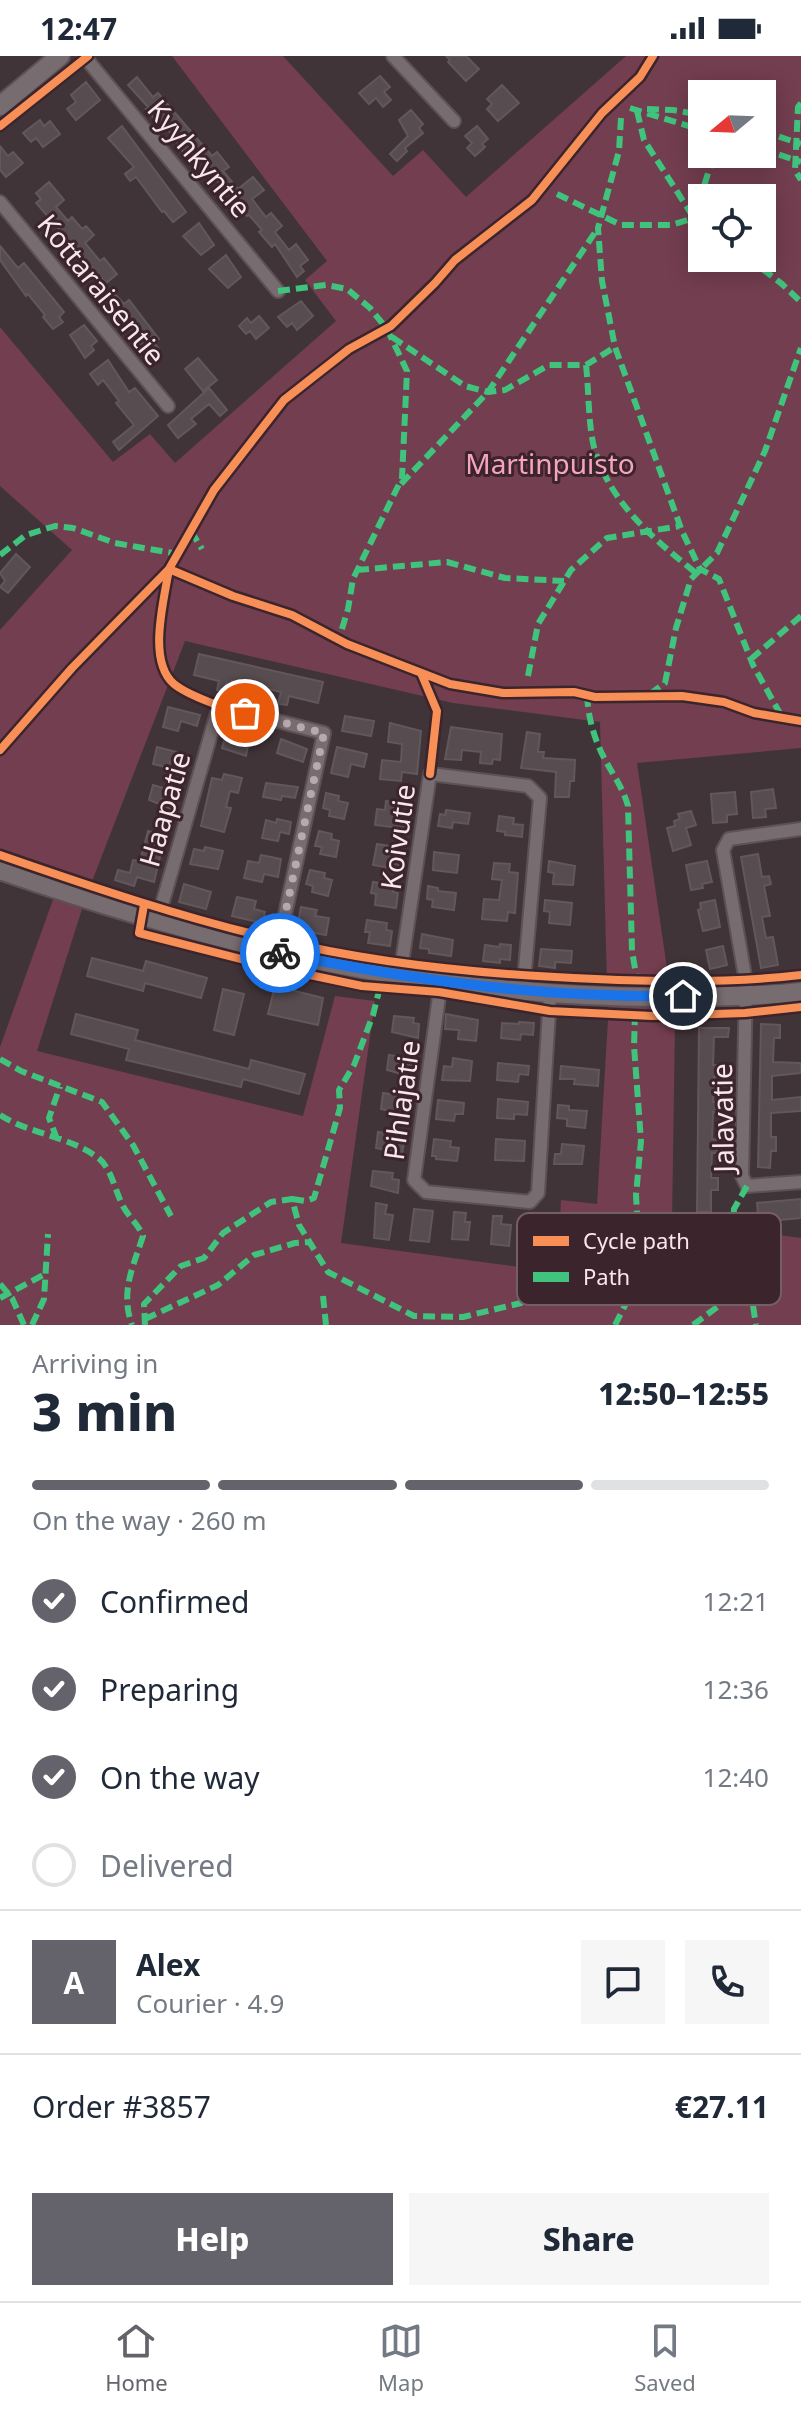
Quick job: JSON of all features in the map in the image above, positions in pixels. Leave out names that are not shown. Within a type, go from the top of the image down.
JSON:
[{"type":"street","points":[[0,106],[60,56]]},
{"type":"street","name":"Kyyhkyntie","points":[[84,56],[278,291]]},
{"type":"street","points":[[393,56],[454,121]]},
{"type":"street","name":"Kottaraisentie","points":[[0,202],[168,406]]},
{"type":"street","name":"Haapatie","points":[[157,922],[219,706],[324,733],[277,952]]},
{"type":"street","name":"Koivutie","points":[[400,976],[430,774],[528,786],[540,798],[523,992]]},
{"type":"street","points":[[746,996],[723,850],[729,839],[801,829]]},
{"type":"street","points":[[0,870],[157,922],[277,952],[400,976],[523,992],[620,997],[746,996],[801,992]]},
{"type":"street","name":"Pihlajatie","points":[[441,982],[414,1180],[426,1192],[530,1202],[538,1193],[550,994]]},
{"type":"street","name":"Jalavatie","points":[[746,996],[742,1176],[747,1186],[801,1182]]},
{"type":"green space","name":"Martinpuisto","points":[[172,56],[283,56],[393,176],[423,150],[466,197],[626,56],[801,56],[801,748],[637,763],[675,1023],[672,1213],[560,1213],[561,1200],[597,1204],[608,1020],[600,722],[453,703],[185,641],[91,884],[0,850],[0,630],[72,550],[0,486],[0,327],[113,462],[150,434],[175,463],[336,321],[305,280],[327,261]]},
{"type":"green space","name":"Martinpuisto","points":[[54,897],[82,909],[37,1051],[303,1116],[335,996],[375,1001],[341,1243],[517,1267],[517,1305],[781,1305],[781,1235],[801,1238],[801,1325],[0,1325],[0,1047]]},
{"type":"building","points":[[446,56],[466,56],[479,69],[466,81]]},
{"type":"building","points":[[380,76],[390,87],[384,92],[391,100],[383,107],[376,98],[369,104],[359,93]]},
{"type":"building","points":[[137,77],[153,97],[158,93],[212,156],[217,152],[229,167],[223,171],[238,189],[253,177],[264,190],[252,199],[266,217],[271,213],[282,226],[275,232],[289,250],[296,244],[308,260],[300,266],[304,271],[297,277],[275,244],[272,247],[259,232],[262,230],[223,184],[221,186],[196,151],[187,158],[167,128],[164,130],[146,109],[149,108],[128,85]]},
{"type":"building","points":[[86,82],[100,100],[76,120],[67,109],[76,102],[71,95]]},
{"type":"building","points":[[502,85],[519,103],[498,121],[487,109],[492,104],[487,99]]},
{"type":"building","points":[[411,110],[423,124],[419,128],[423,133],[405,148],[407,151],[397,161],[390,154],[408,136],[399,120]]},
{"type":"building","points":[[40,120],[44,126],[50,121],[60,134],[43,147],[36,138],[31,142],[23,133]]},
{"type":"building","points":[[122,126],[186,212],[173,222],[136,177],[130,181],[125,174],[134,167],[108,138]]},
{"type":"building","points":[[477,126],[488,139],[482,144],[485,147],[475,156],[467,148],[472,143],[465,136]]},
{"type":"building","points":[[0,146],[8,156],[13,152],[23,163],[6,177],[0,170]]},
{"type":"building","points":[[49,182],[64,200],[56,207],[68,221],[72,217],[82,229],[86,226],[94,235],[85,243],[100,261],[104,258],[117,274],[106,283],[36,203],[41,199],[36,193]]},
{"type":"building","points":[[199,223],[214,245],[201,255],[183,236]]},
{"type":"building","points":[[0,246],[18,268],[24,263],[64,312],[59,317],[63,322],[53,329],[43,317],[45,315],[28,294],[26,296],[0,260]]},
{"type":"building","points":[[226,255],[241,277],[228,288],[209,269]]},
{"type":"building","points":[[114,293],[124,304],[129,300],[159,339],[154,343],[159,349],[151,356],[127,320],[123,323],[105,301]]},
{"type":"building","points":[[301,301],[313,316],[297,330],[292,323],[287,327],[278,317]]},
{"type":"building","points":[[259,316],[269,328],[256,339],[250,331],[246,334],[239,326],[247,318],[251,323]]},
{"type":"building","points":[[84,325],[97,341],[91,346],[94,350],[85,358],[70,335]]},
{"type":"building","points":[[198,358],[217,380],[203,391],[185,369]]},
{"type":"building","points":[[108,360],[129,392],[135,388],[158,416],[119,450],[113,442],[134,425],[103,380],[98,385],[90,374]]},
{"type":"building","points":[[209,388],[227,410],[220,416],[209,404],[191,419],[196,424],[178,438],[168,425]]},
{"type":"building","points":[[16,554],[30,567],[8,593],[0,587],[5,581],[0,573]]},
{"type":"building","points":[[199,654],[323,682],[318,703],[289,696],[287,705],[278,704],[281,692],[264,688],[264,691],[258,689],[256,699],[247,697],[250,685],[232,681],[232,684],[227,683],[225,692],[217,690],[219,681],[194,675]]},
{"type":"building","points":[[168,707],[200,715],[197,726],[181,721],[178,731],[163,727]]},
{"type":"building","points":[[345,716],[374,721],[371,736],[342,731]]},
{"type":"building","points":[[390,723],[421,731],[417,774],[402,772],[401,781],[380,779],[382,760],[401,762],[402,744],[388,742]]},
{"type":"building","points":[[451,727],[502,734],[500,760],[493,759],[492,764],[480,763],[481,752],[462,750],[461,760],[445,759]]},
{"type":"building","points":[[527,732],[540,734],[538,752],[544,752],[543,758],[575,760],[569,797],[555,797],[556,772],[521,768]]},
{"type":"building","points":[[226,733],[242,738],[240,744],[248,746],[246,756],[222,748]]},
{"type":"building","points":[[281,739],[307,749],[303,762],[277,753]]},
{"type":"building","points":[[157,747],[188,755],[185,766],[170,762],[169,768],[153,764]]},
{"type":"building","points":[[337,747],[367,754],[364,767],[351,764],[348,777],[331,773]]},
{"type":"building","points":[[224,774],[242,778],[238,793],[230,791],[226,807],[231,808],[224,832],[201,826],[212,778],[222,780]]},
{"type":"building","points":[[266,783],[298,787],[295,798],[282,796],[281,800],[263,797]]},
{"type":"building","points":[[153,785],[173,791],[171,797],[178,799],[174,810],[149,800]]},
{"type":"building","points":[[773,789],[776,808],[765,809],[766,817],[753,818],[751,792]]},
{"type":"building","points":[[735,792],[737,814],[727,815],[727,822],[713,823],[711,794]]},
{"type":"building","points":[[326,793],[339,796],[338,801],[348,803],[344,819],[329,816],[330,810],[323,808]]},
{"type":"building","points":[[386,801],[398,803],[397,812],[409,814],[407,829],[375,825],[377,809],[385,810]]},
{"type":"building","points":[[446,810],[470,813],[468,824],[453,822],[452,828],[438,826],[440,814],[445,815]]},
{"type":"building","points":[[691,811],[696,825],[686,828],[691,845],[673,851],[667,828],[675,826],[674,821],[680,819],[678,814]]},
{"type":"building","points":[[499,816],[514,818],[513,824],[523,825],[522,837],[497,831]]},
{"type":"building","points":[[277,819],[291,822],[289,834],[280,832],[278,841],[262,838],[266,820],[276,823]]},
{"type":"building","points":[[148,831],[165,836],[154,882],[137,877],[134,886],[115,880],[118,870],[130,873],[133,860],[140,861]]},
{"type":"building","points":[[319,831],[332,834],[331,839],[339,841],[336,857],[320,854],[322,847],[315,846]]},
{"type":"building","points":[[377,844],[397,847],[396,852],[405,854],[402,870],[373,865]]},
{"type":"building","points":[[205,847],[223,851],[218,869],[190,864],[194,849],[204,851]]},
{"type":"building","points":[[434,852],[459,855],[457,873],[433,870]]},
{"type":"building","points":[[758,854],[762,877],[769,876],[771,884],[764,886],[770,916],[762,917],[766,938],[773,937],[778,965],[761,968],[741,857]]},
{"type":"building","points":[[261,855],[281,859],[278,877],[264,874],[262,882],[244,878],[248,861],[259,863]]},
{"type":"building","points":[[549,861],[575,866],[573,885],[553,884],[554,873],[548,872]]},
{"type":"building","points":[[707,861],[712,882],[702,884],[703,888],[691,890],[686,865]]},
{"type":"building","points":[[494,863],[510,864],[509,872],[518,873],[515,913],[508,912],[507,921],[482,919],[484,899],[499,900],[502,880],[492,879]]},
{"type":"building","points":[[310,870],[325,873],[324,878],[332,880],[328,896],[312,892],[313,886],[306,884]]},
{"type":"building","points":[[373,882],[394,885],[393,892],[398,893],[396,908],[375,905],[376,894],[371,893]]},
{"type":"building","points":[[184,884],[211,892],[206,909],[179,902]]},
{"type":"building","points":[[428,886],[438,888],[438,891],[456,893],[454,910],[432,907],[433,900],[427,899]]},
{"type":"building","points":[[237,897],[256,901],[254,909],[265,912],[262,923],[232,916]]},
{"type":"building","points":[[545,900],[572,903],[570,925],[549,923],[550,912],[544,911]]},
{"type":"building","points":[[715,900],[720,927],[703,931],[698,910],[701,909],[700,903]]},
{"type":"building","points":[[301,907],[317,910],[315,916],[329,918],[326,935],[303,931],[305,924],[298,923]]},
{"type":"building","points":[[367,920],[387,923],[386,930],[392,931],[390,946],[368,943],[370,932],[365,932]]},
{"type":"building","points":[[422,934],[453,940],[451,956],[429,953],[429,949],[420,948]]},
{"type":"building","points":[[500,944],[511,945],[510,960],[500,959],[500,963],[483,961],[485,945],[499,947]]},
{"type":"building","points":[[723,946],[727,965],[710,969],[706,950]]},
{"type":"building","points":[[541,949],[572,951],[571,963],[555,962],[555,968],[539,966]]},
{"type":"building","points":[[92,958],[143,971],[146,961],[207,978],[201,998],[145,983],[143,991],[87,976]]},
{"type":"building","points":[[275,986],[323,998],[318,1025],[268,1014]]},
{"type":"building","points":[[223,989],[244,994],[234,1035],[214,1030]]},
{"type":"building","points":[[76,1014],[138,1030],[135,1040],[249,1069],[251,1060],[305,1074],[299,1094],[243,1079],[241,1087],[126,1060],[129,1049],[71,1034]]},
{"type":"building","points":[[446,1014],[478,1020],[476,1041],[458,1039],[459,1030],[445,1029]]},
{"type":"building","points":[[394,1016],[414,1018],[413,1023],[419,1024],[418,1038],[392,1032]]},
{"type":"building","points":[[502,1023],[534,1023],[533,1035],[521,1034],[520,1040],[501,1038]]},
{"type":"building","points":[[761,1024],[780,1025],[780,1038],[774,1038],[773,1062],[801,1063],[801,1073],[772,1076],[772,1100],[801,1097],[801,1111],[771,1113],[771,1137],[776,1137],[776,1151],[771,1151],[770,1168],[758,1167]]},
{"type":"building","points":[[699,1028],[729,1028],[728,1037],[714,1037],[713,1065],[720,1065],[720,1077],[714,1077],[713,1102],[718,1102],[718,1113],[713,1112],[712,1139],[718,1140],[717,1153],[712,1153],[711,1178],[718,1178],[718,1190],[711,1190],[711,1212],[697,1212]]},
{"type":"building","points":[[389,1055],[409,1058],[408,1064],[415,1065],[413,1077],[387,1070]]},
{"type":"building","points":[[453,1058],[472,1061],[470,1081],[442,1080],[444,1066],[452,1067]]},
{"type":"building","points":[[498,1063],[529,1066],[528,1075],[519,1074],[518,1082],[497,1080]]},
{"type":"building","points":[[561,1066],[599,1070],[598,1086],[574,1084],[575,1079],[560,1079]]},
{"type":"building","points":[[383,1093],[404,1096],[403,1102],[409,1103],[408,1115],[381,1109]]},
{"type":"building","points":[[498,1099],[528,1102],[527,1115],[514,1114],[514,1119],[497,1118]]},
{"type":"building","points":[[438,1100],[464,1103],[463,1114],[455,1114],[454,1121],[436,1119]]},
{"type":"building","points":[[558,1105],[569,1106],[569,1110],[587,1111],[585,1128],[567,1126],[567,1119],[557,1118]]},
{"type":"building","points":[[378,1132],[399,1135],[398,1141],[404,1142],[402,1154],[376,1148]]},
{"type":"building","points":[[434,1139],[451,1141],[450,1147],[459,1148],[457,1161],[432,1156]]},
{"type":"building","points":[[496,1139],[525,1141],[524,1161],[495,1160]]},
{"type":"building","points":[[562,1144],[584,1146],[582,1164],[554,1164],[555,1154],[561,1154]]},
{"type":"building","points":[[373,1171],[393,1173],[392,1179],[399,1180],[398,1193],[371,1186]]},
{"type":"building","points":[[801,1199],[801,1218],[781,1220],[781,1213],[758,1213],[757,1203]]},
{"type":"building","points":[[376,1203],[387,1205],[385,1214],[393,1215],[389,1240],[374,1238]]},
{"type":"building","points":[[414,1209],[433,1211],[429,1242],[410,1240]]},
{"type":"building","points":[[454,1212],[466,1213],[465,1222],[470,1222],[468,1240],[452,1239]]},
{"type":"building","points":[[493,1216],[502,1216],[501,1224],[511,1225],[509,1246],[491,1244]]},
{"type":"marked path","points":[[801,103],[798,107],[795,170],[801,180]]},
{"type":"marked path","points":[[630,108],[688,126]]},
{"type":"marked path","points":[[647,109],[688,113]]},
{"type":"marked path","points":[[637,111],[644,140],[688,209]]},
{"type":"marked path","points":[[621,118],[619,151],[598,228],[602,281],[615,347],[682,531],[700,569],[719,579],[753,665],[782,717]]},
{"type":"marked path","points":[[776,136],[801,144]]},
{"type":"marked path","points":[[776,154],[801,162]]},
{"type":"marked path","points":[[557,194],[621,225],[671,225],[694,218],[710,168]]},
{"type":"marked path","points":[[401,484],[488,392],[598,228]]},
{"type":"marked path","points":[[766,272],[801,302]]},
{"type":"marked path","points":[[278,291],[326,285],[347,289],[370,308],[387,329],[407,371],[402,478],[353,579],[339,639]]},
{"type":"marked path","points":[[392,337],[465,386],[488,392],[505,390],[549,365],[586,365],[615,347]]},
{"type":"marked path","points":[[650,694],[665,683],[676,628],[691,579],[717,553],[765,451],[801,348]]},
{"type":"marked path","points":[[586,365],[591,431],[602,470],[636,520],[696,573]]},
{"type":"marked path","points":[[0,555],[26,535],[55,526],[73,528],[115,543],[178,554]]},
{"type":"marked path","points":[[528,676],[538,624],[571,570],[607,538],[680,526]]},
{"type":"marked path","points":[[191,531],[202,549]]},
{"type":"marked path","points":[[357,570],[447,562],[505,578],[564,581]]},
{"type":"marked path","points":[[751,659],[801,616]]},
{"type":"marked path","points":[[587,695],[597,741],[628,806],[632,951],[637,980]]},
{"type":"marked path","points":[[292,1199],[306,1201],[314,1198],[340,1108],[339,1090],[354,1065],[380,987]]},
{"type":"marked path","points":[[635,1015],[634,1046],[641,1141],[637,1213]]},
{"type":"marked path","points":[[0,1059],[21,1071],[102,1102],[133,1145],[171,1216]]},
{"type":"marked path","points":[[57,1139],[49,1118],[60,1086]]},
{"type":"marked path","points":[[0,1115],[86,1150],[107,1168],[122,1205],[143,1236],[128,1291],[132,1325]]},
{"type":"marked path","points":[[734,1213],[747,1186]]},
{"type":"marked path","points":[[145,1325],[144,1304],[181,1266],[204,1258],[223,1233],[271,1202],[292,1199],[299,1225],[328,1272],[414,1316],[463,1317],[517,1304]]},
{"type":"marked path","points":[[32,1325],[44,1299],[48,1234]]},
{"type":"marked path","points":[[145,1319],[218,1285],[254,1255],[295,1243],[310,1242]]},
{"type":"marked path","points":[[0,1298],[45,1274]]},
{"type":"marked path","points":[[0,1284],[12,1298],[24,1325]]},
{"type":"marked path","points":[[323,1296],[326,1325]]},
{"type":"marked path","points":[[615,1325],[625,1305]]},
{"type":"marked path","points":[[693,1325],[720,1305]]},
{"type":"marked path","points":[[753,1305],[756,1325]]},
{"type":"cycle path","points":[[0,126],[88,56]]},
{"type":"cycle path","points":[[0,750],[72,668],[169,569],[214,490],[284,400],[349,349],[391,326],[455,260],[532,200],[602,113],[640,77],[653,56]]},
{"type":"cycle path","points":[[169,569],[233,596],[292,615],[347,644],[450,684],[503,693],[574,692],[595,697],[682,696],[724,702],[754,713],[801,721]]},
{"type":"cycle path","points":[[169,569],[161,613],[161,661],[174,684],[219,706]]},
{"type":"cycle path","points":[[421,673],[437,711],[430,774]]},
{"type":"cycle path","points":[[0,855],[207,922],[317,949],[396,962],[516,975],[622,980],[724,981],[801,975]]},
{"type":"cycle path","points":[[144,905],[139,933],[362,986],[439,992],[550,1011],[652,1016],[745,1013],[801,1007]]},
{"type":"way so far","points":[[245,713],[324,733],[277,952],[280,953]]},
{"type":"route","points":[[280,953],[382,973],[523,992],[620,997],[683,996]]}]
